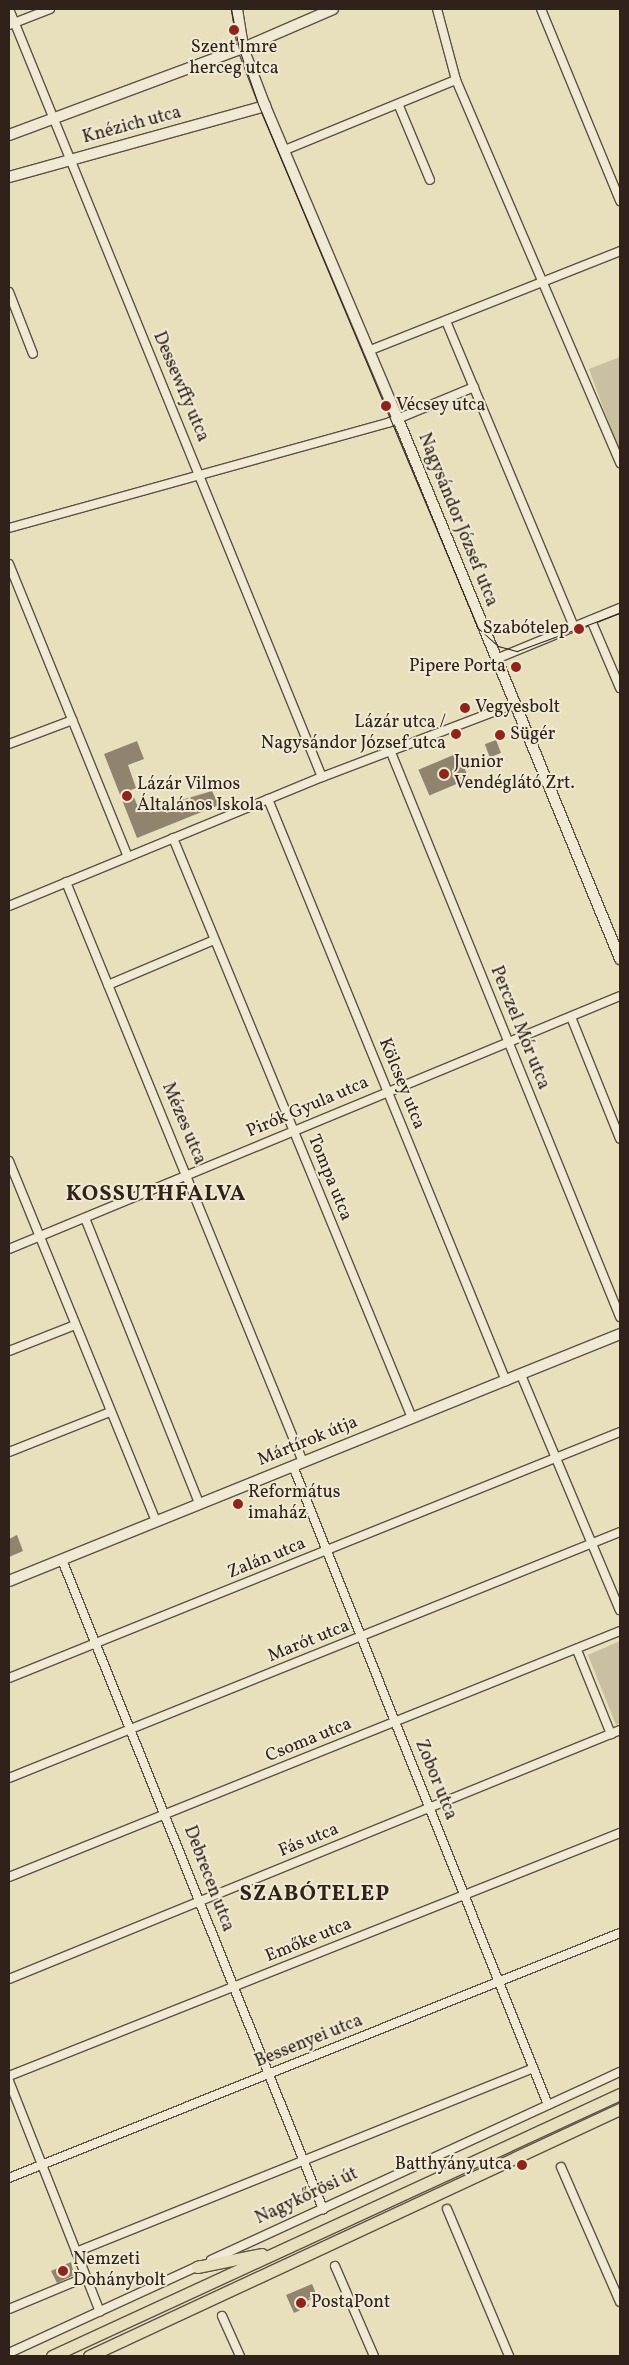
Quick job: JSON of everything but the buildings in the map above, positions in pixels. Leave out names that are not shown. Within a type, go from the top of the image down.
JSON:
[{"type":"main road","points":[[52,2356],[620,2094]]},
{"type":"main road","points":[[89,2356],[620,2109]]},
{"type":"main road","points":[[197,2267],[281,2251]]},
{"type":"street","name":"Dessewffy utca","points":[[9,9],[11,24],[200,475],[322,777]]},
{"type":"street","points":[[11,24],[50,9]]},
{"type":"street","name":"Nagysándor József utca","points":[[237,9],[243,48],[265,106],[398,419],[620,959]]},
{"type":"street","points":[[9,135],[243,48],[333,9]]},
{"type":"street","points":[[437,9],[456,80],[620,463]]},
{"type":"street","points":[[541,9],[620,201]]},
{"type":"street","points":[[284,150],[399,106],[456,80]]},
{"type":"street","name":"Knézich utca","points":[[9,177],[265,106]]},
{"type":"street","points":[[399,106],[430,180]]},
{"type":"street","points":[[368,351],[620,251]]},
{"type":"street","points":[[9,292],[33,354]]},
{"type":"street","points":[[446,321],[574,627]]},
{"type":"street","points":[[9,528],[398,419],[474,388]]},
{"type":"street","points":[[9,564],[128,857]]},
{"type":"street","points":[[496,659],[620,608]]},
{"type":"street","points":[[592,620],[620,688]]},
{"type":"street","points":[[9,906],[322,777],[514,704]]},
{"type":"street","points":[[9,744],[73,720]]},
{"type":"street","name":"Perczel Mór utca","points":[[390,750],[620,1317]]},
{"type":"street","name":"Kölcsey utca","points":[[268,799],[506,1380]]},
{"type":"street","name":"Tompa utca","points":[[173,838],[412,1418]]},
{"type":"street","name":"Mézes utca","points":[[66,882],[304,1462]]},
{"type":"street","points":[[108,984],[214,940]]},
{"type":"street","name":"Pirók Gyula utca","points":[[9,1250],[388,1090],[620,996]]},
{"type":"street","points":[[571,1017],[620,1139]]},
{"type":"street","points":[[9,1161],[42,1236],[74,1325],[156,1521]]},
{"type":"street","points":[[85,1218],[199,1504]]},
{"type":"street","points":[[9,1351],[74,1325]]},
{"type":"street","name":"Mártírok útja","points":[[9,1581],[620,1334]]},
{"type":"street","points":[[521,1375],[620,1610]]},
{"type":"street","points":[[9,1452],[110,1412]]},
{"type":"street","name":"Zalán utca","points":[[9,1678],[326,1552],[620,1432]]},
{"type":"street","name":"Zobor utca","points":[[293,1466],[326,1552],[466,1894],[548,2105]]},
{"type":"street","name":"Marót utca","points":[[9,1778],[362,1638],[620,1532]]},
{"type":"street","name":"Debrecen utca","points":[[62,1560],[94,1644],[167,1814],[233,1988],[323,2209]]},
{"type":"street","name":"Csoma utca","points":[[9,1877],[396,1723],[620,1631]]},
{"type":"street","points":[[577,1650],[611,1734]]},
{"type":"street","name":"Fás utca","points":[[9,1979],[620,1730]]},
{"type":"street","name":"Emőke utca","points":[[9,2076],[620,1833]]},
{"type":"street","name":"Bessenyei utca","points":[[9,2178],[500,1982],[620,1932]]},
{"type":"street","points":[[76,2252],[533,2068]]},
{"type":"street","name":"Nagykőrösi út","points":[[9,2353],[620,2072]]},
{"type":"street","points":[[9,2081],[100,2312]]},
{"type":"street","points":[[561,2167],[620,2302]]},
{"type":"street","points":[[447,2209],[510,2356]]},
{"type":"street","points":[[336,2266],[374,2356]]},
{"type":"street","points":[[9,2310],[86,2278]]},
{"type":"street","points":[[222,2316],[240,2356]]},
{"type":"shaded area","points":[[620,357],[620,454],[589,369]]},
{"type":"shaded area","points":[[620,1641],[620,1723],[616,1725],[588,1655]]},
{"type":"tram line","points":[[231,9],[239,49],[258,104],[478,628],[498,646],[517,651],[620,613]]},
{"type":"place","name":"Szent Imre herceg utca","points":[[234,30]]},
{"type":"place","name":"Vécsey utca","points":[[386,406]]},
{"type":"place","name":"Szabótelep","points":[[579,629]]},
{"type":"place","name":"Pipere Porta","points":[[516,667]]},
{"type":"place","name":"Vegyesbolt","points":[[465,708]]},
{"type":"place","name":"Lázár utca / Nagysándor József utca","points":[[456,734]]},
{"type":"place","name":"Sügér","points":[[500,735]]},
{"type":"place","name":"Junior Vendéglátó Zrt.","points":[[444,774]]},
{"type":"place","name":"Lázár Vilmos Általános Iskola","points":[[127,796]]},
{"type":"place","name":"Református imaház","points":[[238,1504]]},
{"type":"place","name":"Batthyány utca","points":[[522,2165]]},
{"type":"place","name":"Nemzeti Dohánybolt","points":[[63,2271]]},
{"type":"place","name":"PostaPont","points":[[301,2303]]},
{"type":"district","name":"KOSSUTHFALVA","points":[[156,1195]]},
{"type":"district","name":"SZABÓTELEP","points":[[315,1895]]}]
